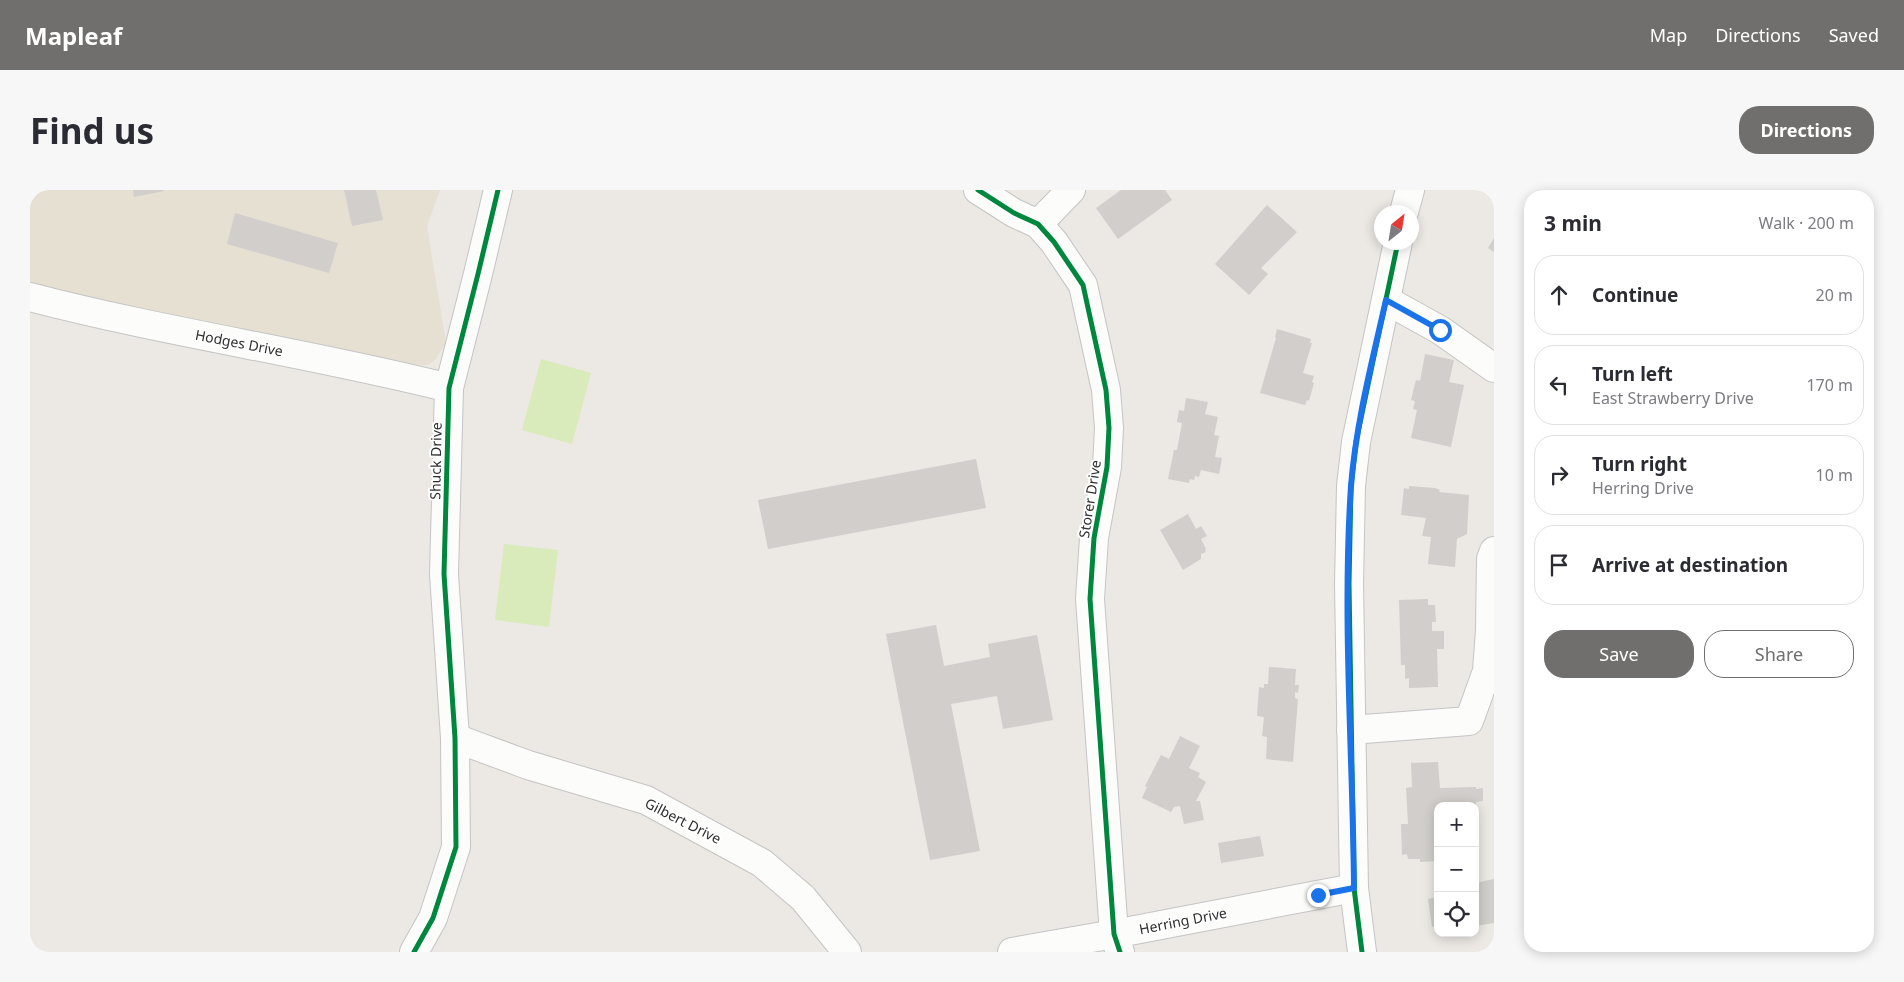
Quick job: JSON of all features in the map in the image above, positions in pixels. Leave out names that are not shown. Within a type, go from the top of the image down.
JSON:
[{"type":"street","name":"Shuck Drive","points":[[414,952],[433,918],[456,847],[455,738],[444,574],[448,388],[498,190]]},
{"type":"street","name":"Storer Drive","points":[[978,190],[1014,213],[1038,224],[1054,242],[1083,285],[1106,390],[1109,428],[1107,467],[1094,538],[1090,598],[1117,943]]},
{"type":"street","points":[[1038,224],[1071,190]]},
{"type":"street","points":[[1406,205],[1410,190]]},
{"type":"street","points":[[1362,952],[1354,888],[1350,730],[1349,584],[1352,486],[1356,442],[1396,250]]},
{"type":"street","name":"Hodges Drive","points":[[30,298],[92,313],[395,374],[448,388]]},
{"type":"street","points":[[1386,300],[1440,330],[1494,368]]},
{"type":"street","points":[[1350,730],[1469,721],[1487,671],[1492,559],[1494,551]]},
{"type":"street","name":"Gilbert Drive","points":[[455,738],[528,765],[646,800],[762,863],[804,898],[847,952]]},
{"type":"street","name":"Herring Drive","points":[[1012,952],[1117,943],[1354,888]]},
{"type":"shaded area","points":[[30,190],[440,190],[427,226],[446,343],[436,359],[428,365],[417,365],[30,294]]},
{"type":"green space","points":[[541,359],[591,373],[572,444],[522,430]]},
{"type":"green space","points":[[504,544],[558,550],[549,627],[495,620]]},
{"type":"building","points":[[133,190],[163,190],[164,191],[134,197]]},
{"type":"building","points":[[344,190],[376,190],[383,220],[352,226]]},
{"type":"building","points":[[1121,190],[1165,190],[1172,200],[1118,239],[1096,208]]},
{"type":"building","points":[[1267,205],[1297,232],[1261,268],[1268,274],[1249,295],[1215,264]]},
{"type":"building","points":[[235,213],[338,243],[329,273],[227,244]]},
{"type":"building","points":[[1494,238],[1494,252],[1488,248]]},
{"type":"building","points":[[1277,329],[1311,339],[1310,343],[1312,343],[1303,373],[1314,376],[1312,382],[1314,383],[1309,401],[1307,400],[1305,405],[1260,393]]},
{"type":"building","points":[[1425,354],[1454,360],[1449,382],[1464,385],[1451,447],[1411,438],[1417,410],[1413,409],[1415,401],[1411,400],[1416,380],[1420,381]]},
{"type":"building","points":[[1186,398],[1208,402],[1205,414],[1218,417],[1214,435],[1219,436],[1215,457],[1222,458],[1219,474],[1201,470],[1199,477],[1195,476],[1194,480],[1190,479],[1189,483],[1168,479],[1174,450],[1177,450],[1182,423],[1177,422],[1179,410],[1184,411]]},
{"type":"building","points":[[976,459],[986,508],[768,549],[758,500]]},
{"type":"building","points":[[1409,486],[1435,488],[1440,490],[1439,492],[1469,495],[1467,534],[1457,539],[1455,567],[1428,564],[1431,537],[1422,536],[1426,518],[1401,515],[1404,488],[1409,489]]},
{"type":"building","points":[[1188,514],[1196,529],[1201,526],[1207,536],[1201,539],[1206,552],[1201,554],[1201,559],[1183,570],[1160,530]]},
{"type":"building","points":[[1428,599],[1428,605],[1435,605],[1436,622],[1432,622],[1432,631],[1444,631],[1444,649],[1437,649],[1438,687],[1409,688],[1409,678],[1405,679],[1405,665],[1401,665],[1399,600]]},
{"type":"building","points":[[936,625],[944,666],[990,657],[988,644],[1037,635],[1053,720],[1003,729],[997,696],[951,704],[980,851],[930,860],[886,634]]},
{"type":"building","points":[[1269,667],[1296,669],[1295,685],[1299,685],[1298,693],[1295,692],[1295,698],[1298,699],[1293,762],[1266,759],[1267,737],[1262,736],[1264,717],[1257,716],[1259,687],[1264,688],[1264,684],[1268,684]]},
{"type":"building","points":[[1180,736],[1200,746],[1189,768],[1200,773],[1198,777],[1206,782],[1196,801],[1200,801],[1204,820],[1184,824],[1180,806],[1174,807],[1171,812],[1142,798],[1147,787],[1145,786],[1161,755],[1169,759]]},
{"type":"building","points":[[1438,762],[1440,788],[1483,788],[1483,801],[1434,802],[1434,861],[1420,862],[1420,859],[1408,859],[1407,854],[1402,855],[1401,824],[1408,824],[1406,788],[1412,787],[1411,763]]},
{"type":"building","points":[[1260,836],[1264,856],[1221,863],[1218,843]]},
{"type":"building","points":[[1494,879],[1494,923],[1479,925],[1479,882]]},
{"type":"building","points":[[1434,898],[1434,927],[1432,927],[1428,899]]},
{"type":"cycle path","points":[[414,952],[433,918],[456,847],[455,738],[444,574],[449,388],[498,190]]},
{"type":"cycle path","points":[[978,190],[1014,213],[1038,224],[1054,242],[1083,285],[1106,390],[1109,428],[1107,467],[1094,538],[1090,599],[1114,934],[1120,952]]},
{"type":"cycle path","points":[[1362,952],[1354,888],[1349,584],[1351,486],[1356,442],[1396,250]]},
{"type":"route","points":[[1318,895],[1354,888],[1350,730],[1349,536],[1356,442],[1366,387],[1386,300],[1440,330]]}]
